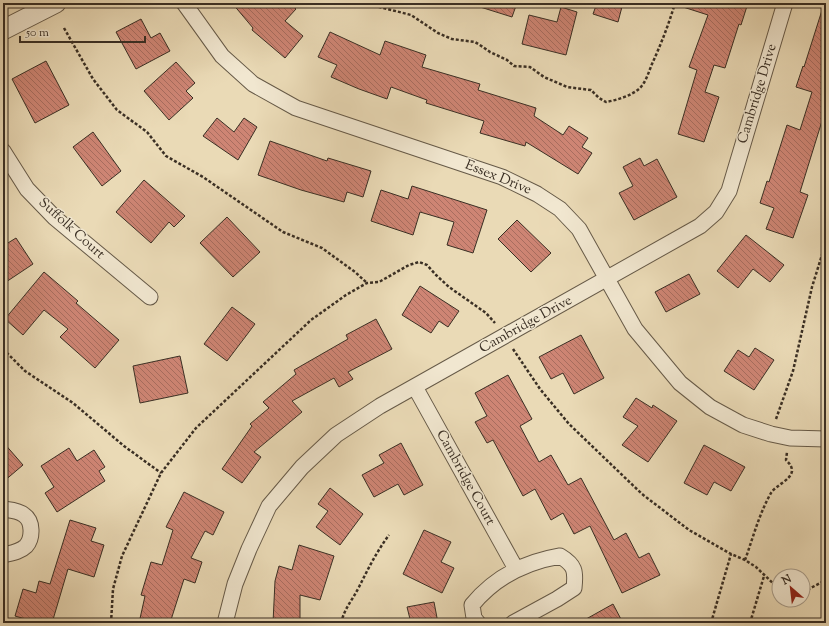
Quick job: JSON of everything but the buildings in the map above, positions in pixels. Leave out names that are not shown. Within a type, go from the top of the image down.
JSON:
[{"type":"street","points":[[3,30],[56,3]]},
{"type":"street","name":"Essex Drive","points":[[184,3],[222,56],[253,84],[296,108],[502,177],[537,194],[560,209],[579,229],[635,329],[680,382],[710,407],[743,425],[771,434],[790,438],[826,439]]},
{"type":"street","name":"Cambridge Drive","points":[[225,623],[235,584],[269,506],[302,467],[336,435],[380,406],[700,226],[716,212],[729,191],[785,3]]},
{"type":"street","name":"Suffolk Court","points":[[3,151],[27,189],[55,218],[150,297]]},
{"type":"street","name":"Cambridge Court","points":[[415,387],[516,569]]},
{"type":"street","points":[[3,509],[17,511],[25,516],[30,525],[31,535],[26,545],[16,552],[3,555]]},
{"type":"street","points":[[478,623],[474,618],[472,605],[482,592],[516,569],[541,559],[560,556],[569,561],[576,574],[574,588],[557,600],[513,623]]},
{"type":"path","points":[[364,3],[411,15],[438,33],[452,39],[475,42],[484,46],[490,52],[507,60],[514,66],[530,67],[544,76],[567,87],[591,90],[599,98],[606,102],[618,100],[626,96],[640,88],[645,81],[665,33],[675,3]]},
{"type":"path","points":[[64,28],[93,79],[117,110],[147,132],[166,156],[203,177],[283,232],[322,248],[355,272],[367,283]]},
{"type":"path","points":[[771,434],[793,371],[812,287],[826,242]]},
{"type":"path","points":[[111,623],[113,589],[122,556],[161,473],[196,428],[311,320],[346,295],[367,283],[379,282],[409,265],[419,262],[427,265],[449,287],[486,313],[504,336],[540,389],[569,424],[642,494],[688,530],[756,567],[771,582]]},
{"type":"path","points":[[3,349],[25,372],[73,403],[124,446],[161,473]]},
{"type":"path","points":[[745,560],[762,513],[772,493],[777,486],[790,476],[792,470],[791,466],[786,460],[790,438]]},
{"type":"path","points":[[341,623],[344,611],[377,552],[389,535]]},
{"type":"path","points":[[711,623],[731,554]]},
{"type":"path","points":[[750,623],[764,576]]},
{"type":"path","points":[[811,588],[826,580]]}]
